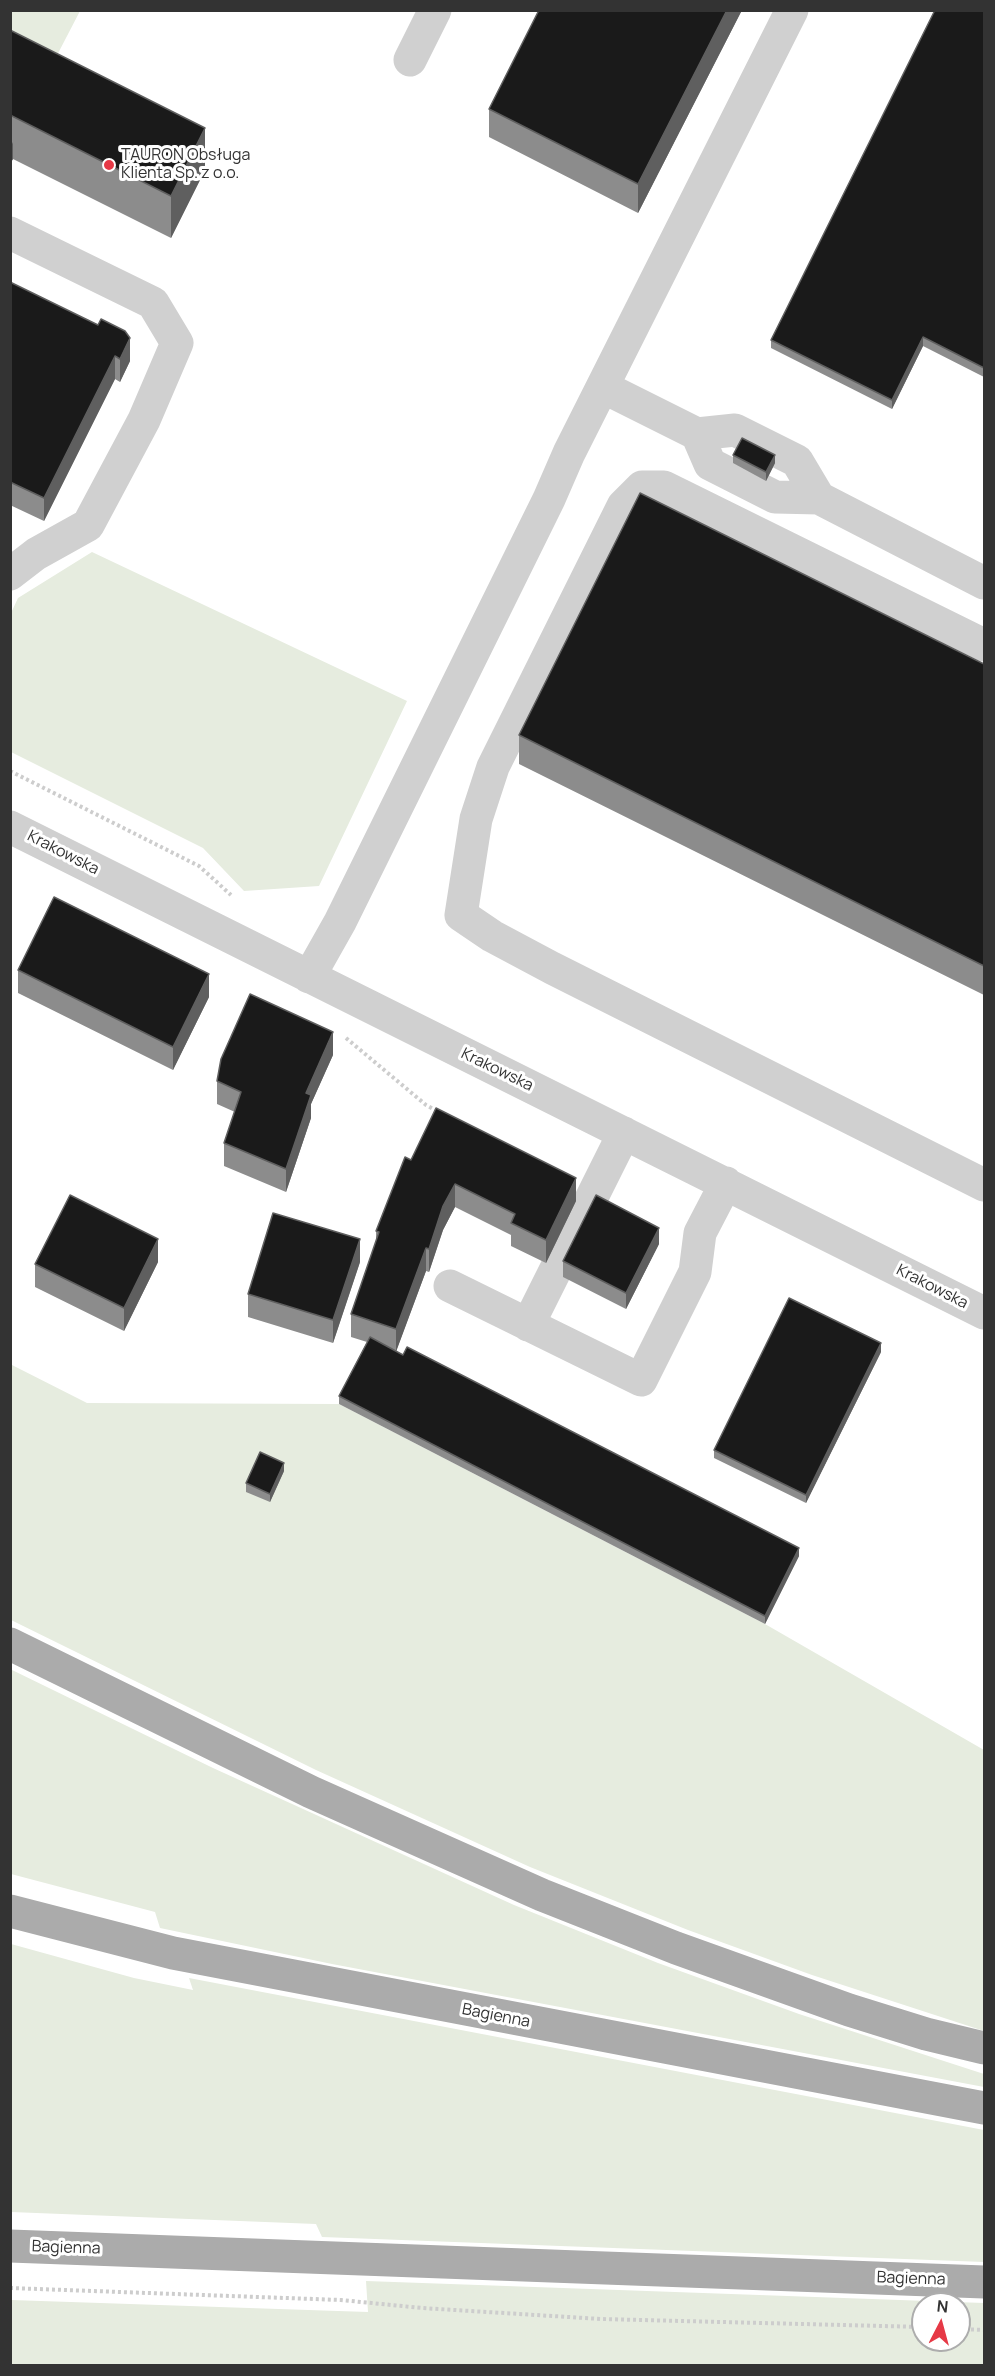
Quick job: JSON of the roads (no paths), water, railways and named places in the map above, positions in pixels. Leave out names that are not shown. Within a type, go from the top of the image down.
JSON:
[{"type":"main road","points":[[10,1644],[311,1792],[542,1895],[676,1948],[827,2002],[926,2034],[984,2048]]},
{"type":"main road","name":"Bagienna","points":[[10,1911],[173,1953],[984,2108]]},
{"type":"main road","name":"Bagienna","points":[[10,2246],[984,2282]]},
{"type":"street","points":[[410,60],[435,10]]},
{"type":"street","points":[[309,977],[340,922],[603,387],[792,10]]},
{"type":"street","points":[[10,233],[153,303],[177,343],[144,420],[88,525],[36,554],[10,574]]},
{"type":"street","points":[[603,387],[697,434],[735,430],[797,461],[819,498],[984,583]]},
{"type":"street","points":[[984,645],[664,487],[642,487],[623,506],[493,767],[478,812],[461,915],[492,936],[552,968],[984,1185]]},
{"type":"street","name":"Krakowska","points":[[10,827],[984,1313]]},
{"type":"street","points":[[528,1325],[624,1133]]},
{"type":"street","points":[[450,1286],[641,1380],[695,1272],[700,1233],[726,1183]]},
{"type":"place","name":"TAURON Obsługa Klienta Sp. z o.o.","points":[[109,165]]}]
